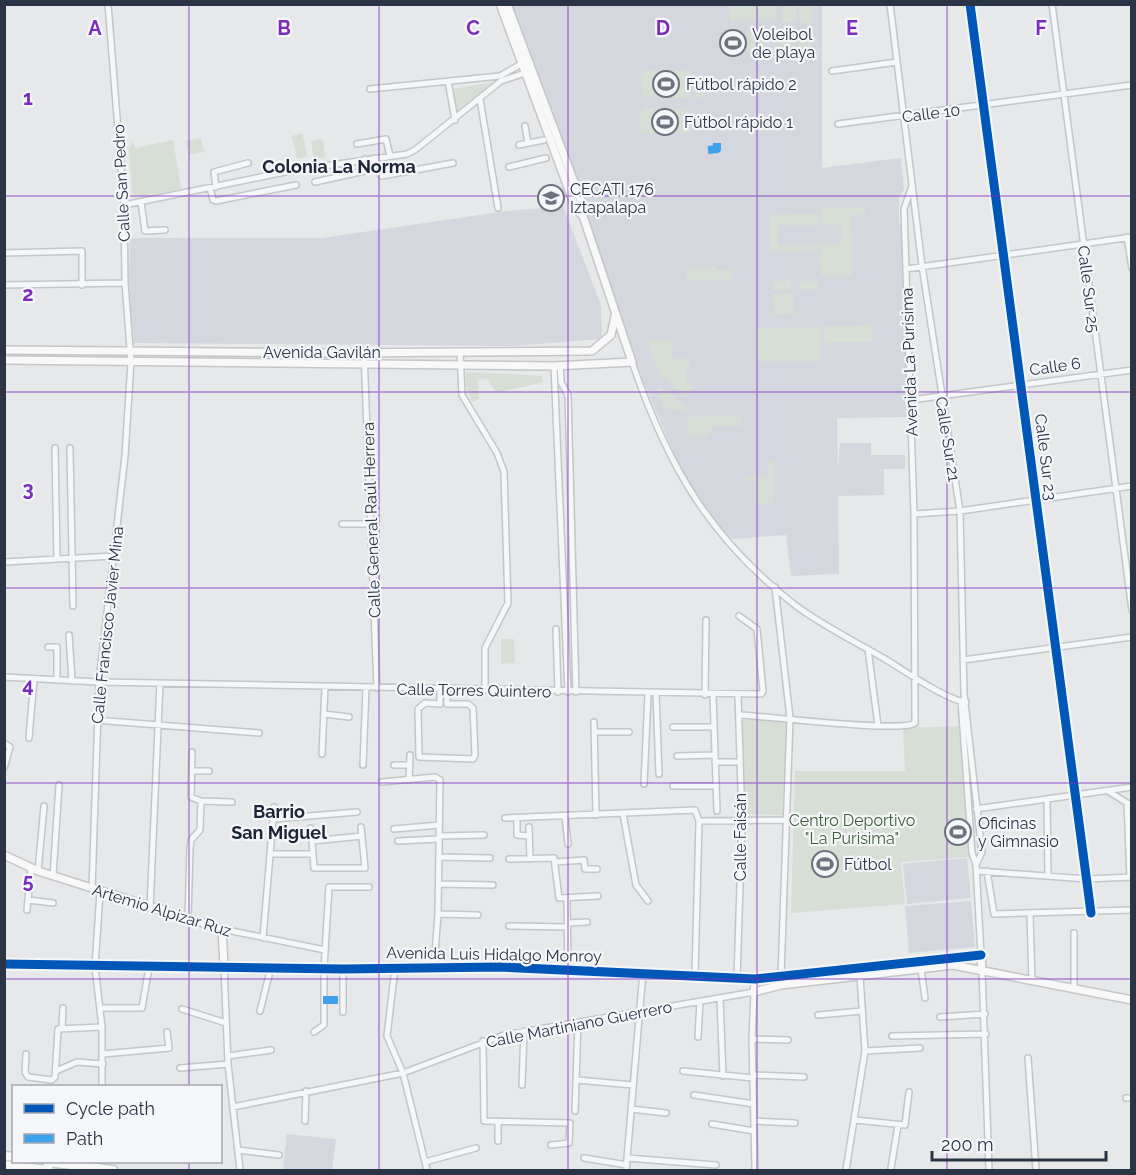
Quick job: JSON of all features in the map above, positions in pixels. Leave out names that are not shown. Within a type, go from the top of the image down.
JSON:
[{"type":"main road","points":[[500,4],[583,206],[583,216],[632,362]]},
{"type":"main road","points":[[507,4],[525,61]]},
{"type":"main road","name":"Avenida Gavilán","points":[[4,350],[592,351],[611,336],[616,314]]},
{"type":"main road","name":"Avenida Gavilán","points":[[4,360],[459,363],[557,366],[632,362]]},
{"type":"main road","name":"Artemio Alpizar Ruz","points":[[4,855],[35,870],[222,929]]},
{"type":"main road","points":[[222,929],[224,966]]},
{"type":"main road","points":[[981,955],[982,970]]},
{"type":"main road","name":"Avenida Luis Hidalgo Monroy","points":[[4,964],[95,968],[224,966],[343,969],[434,967],[568,969],[755,979],[981,955]]},
{"type":"main road","points":[[755,979],[754,992],[781,986],[953,965],[1131,1000]]},
{"type":"main road","points":[[70,1163],[113,1170]]},
{"type":"main road","points":[[4,1166],[49,1170]]},
{"type":"street","name":"Calle San Pedro","points":[[108,4],[123,205],[125,284],[131,361]]},
{"type":"street","name":"Avenida La Purísima","points":[[878,726],[908,727],[915,723],[914,514],[904,209],[912,186],[890,4]]},
{"type":"street","name":"Calle Sur 23","points":[[970,4],[1091,913]]},
{"type":"street","name":"Calle Sur 25","points":[[1052,4],[1131,610]]},
{"type":"street","points":[[123,205],[415,150],[455,120],[501,78],[525,61]]},
{"type":"street","points":[[832,71],[897,62]]},
{"type":"street","points":[[370,89],[501,78],[529,71]]},
{"type":"street","points":[[448,81],[455,120]]},
{"type":"street","name":"Calle 10","points":[[838,124],[1131,85]]},
{"type":"street","points":[[480,99],[498,208]]},
{"type":"street","points":[[525,126],[528,143]]},
{"type":"street","points":[[357,144],[386,138],[390,156]]},
{"type":"street","points":[[519,145],[544,140]]},
{"type":"street","points":[[374,158],[379,175],[453,163]]},
{"type":"street","points":[[509,167],[546,158]]},
{"type":"street","points":[[315,182],[365,171],[365,159]]},
{"type":"street","points":[[248,163],[214,172],[213,200],[297,185]]},
{"type":"street","name":"Calle Sur 21","points":[[912,186],[941,396],[960,511],[963,702]]},
{"type":"street","points":[[141,202],[145,231],[165,230]]},
{"type":"street","points":[[906,270],[1129,237],[1131,268]]},
{"type":"street","points":[[4,253],[82,251],[82,285]]},
{"type":"street","points":[[4,285],[125,284]]},
{"type":"street","name":"Calle General Raúl Herrera","points":[[364,352],[377,688]]},
{"type":"street","points":[[460,352],[462,395],[497,453],[504,472],[508,603],[485,648],[485,690]]},
{"type":"street","name":"Calle Francisco Javier Mina","points":[[92,889],[96,720],[125,456],[131,361]]},
{"type":"street","points":[[632,362],[665,448],[691,494],[734,549],[797,606],[915,677],[963,702]]},
{"type":"street","points":[[557,366],[568,692]]},
{"type":"street","points":[[557,366],[561,382],[568,394],[576,692]]},
{"type":"street","name":"Calle 6","points":[[911,400],[1131,370]]},
{"type":"street","points":[[55,448],[57,559]]},
{"type":"street","points":[[70,448],[70,559],[73,606]]},
{"type":"street","points":[[914,514],[960,511],[1131,486]]},
{"type":"street","points":[[342,524],[372,524]]},
{"type":"street","points":[[4,562],[113,556]]},
{"type":"street","points":[[775,587],[790,718],[781,976]]},
{"type":"street","name":"Calle Torres Quintero","points":[[4,677],[99,682],[756,695],[763,691],[757,629],[739,616]]},
{"type":"street","points":[[705,695],[706,620]]},
{"type":"street","points":[[556,629],[558,692]]},
{"type":"street","points":[[69,635],[72,681]]},
{"type":"street","points":[[963,660],[1131,637]]},
{"type":"street","points":[[48,647],[57,647],[57,680]]},
{"type":"street","points":[[740,715],[878,726],[868,649]]},
{"type":"street","points":[[29,738],[34,679]]},
{"type":"street","points":[[150,908],[160,724],[160,683]]},
{"type":"street","points":[[322,754],[325,687]]},
{"type":"street","points":[[363,765],[366,688]]},
{"type":"street","points":[[440,689],[440,704],[425,703],[418,709],[419,757],[473,759],[475,755],[474,708],[468,704],[447,704],[447,689]]},
{"type":"street","points":[[644,784],[648,694]]},
{"type":"street","points":[[656,694],[659,774]]},
{"type":"street","points":[[713,695],[717,811]]},
{"type":"street","name":"Calle Faisán","points":[[737,979],[742,820],[738,695]]},
{"type":"street","points":[[963,702],[982,852],[976,868]]},
{"type":"street","points":[[963,702],[981,955]]},
{"type":"street","points":[[324,714],[349,717]]},
{"type":"street","points":[[96,720],[259,733]]},
{"type":"street","points":[[594,722],[596,815]]},
{"type":"street","points":[[673,727],[714,727]]},
{"type":"street","points":[[594,732],[629,732]]},
{"type":"street","points":[[4,743],[10,747],[5,766]]},
{"type":"street","points":[[192,752],[191,797],[201,801],[232,802]]},
{"type":"street","points":[[409,780],[410,755]]},
{"type":"street","points":[[677,756],[740,762]]},
{"type":"street","points":[[394,765],[409,765]]},
{"type":"street","points":[[192,771],[209,771]]},
{"type":"street","points":[[382,782],[435,777],[440,780],[439,884],[434,967]]},
{"type":"street","points":[[53,876],[59,785]]},
{"type":"street","points":[[673,786],[716,786]]},
{"type":"street","points":[[969,810],[1076,796],[1131,786]]},
{"type":"street","points":[[976,868],[987,871],[1087,879],[1131,877],[1129,804],[1108,791]]},
{"type":"street","points":[[1047,800],[1048,876]]},
{"type":"street","points":[[188,919],[190,848],[191,840],[200,830],[201,801]]},
{"type":"street","points":[[27,910],[44,806]]},
{"type":"street","points":[[263,938],[274,807]]},
{"type":"street","points":[[505,818],[693,809],[699,821],[695,975]]},
{"type":"street","points":[[274,819],[357,812]]},
{"type":"street","points":[[623,814],[636,885],[648,902]]},
{"type":"street","points":[[565,816],[567,844]]},
{"type":"street","points":[[517,818],[517,835],[529,836]]},
{"type":"street","points":[[699,821],[786,820]]},
{"type":"street","points":[[394,829],[439,825]]},
{"type":"street","points":[[311,828],[314,868],[365,868],[361,827]]},
{"type":"street","points":[[529,827],[530,859]]},
{"type":"street","points":[[398,841],[484,835]]},
{"type":"street","points":[[312,841],[363,836]]},
{"type":"street","points":[[271,854],[313,854]]},
{"type":"street","points":[[439,857],[490,858]]},
{"type":"street","points":[[509,859],[554,858],[559,898],[598,896]]},
{"type":"street","points":[[555,862],[584,860],[585,869],[597,869]]},
{"type":"street","points":[[987,871],[994,914],[1030,915],[1131,910]]},
{"type":"street","points":[[439,884],[493,885]]},
{"type":"street","points":[[314,1032],[324,1025],[324,968],[329,887],[369,887]]},
{"type":"street","points":[[100,892],[95,968],[102,1027],[102,1085]]},
{"type":"street","points":[[567,898],[568,969]]},
{"type":"street","points":[[28,900],[53,903]]},
{"type":"street","points":[[438,914],[478,915]]},
{"type":"street","points":[[1030,915],[1032,981]]},
{"type":"street","points":[[508,926],[568,925],[587,922]]},
{"type":"street","name":"Artemio Alpizar Ruz","points":[[222,929],[325,950]]},
{"type":"street","points":[[1074,933],[1074,988]]},
{"type":"street","points":[[568,940],[576,940]]},
{"type":"street","points":[[224,966],[228,1064],[240,1170]]},
{"type":"street","points":[[100,1008],[142,1008],[149,967]]},
{"type":"street","points":[[260,1011],[271,967]]},
{"type":"street","points":[[395,968],[387,1036],[403,1073],[427,1170]]},
{"type":"street","points":[[343,969],[343,1012]]},
{"type":"street","points":[[921,969],[925,998]]},
{"type":"street","points":[[982,970],[989,1170]]},
{"type":"street","points":[[627,1165],[643,972]]},
{"type":"street","points":[[846,1170],[865,1051],[860,976]]},
{"type":"street","points":[[754,992],[752,1039],[755,1170]]},
{"type":"street","name":"Calle Martiniano Guerrero","points":[[232,1107],[403,1073],[483,1041],[524,1031],[754,992]]},
{"type":"street","points":[[720,998],[723,1076]]},
{"type":"street","points":[[698,1036],[700,1001]]},
{"type":"street","points":[[62,1028],[63,1008]]},
{"type":"street","points":[[182,1009],[226,1023]]},
{"type":"street","points":[[818,1015],[862,1011]]},
{"type":"street","points":[[940,1017],[985,1014]]},
{"type":"street","points":[[575,1111],[578,1022]]},
{"type":"street","points":[[26,1054],[25,1072],[28,1077],[52,1080],[56,1071],[56,1032],[62,1028],[102,1027]]},
{"type":"street","points":[[522,1085],[524,1031]]},
{"type":"street","points":[[103,1053],[169,1048],[167,1032]]},
{"type":"street","points":[[892,1036],[986,1035]]},
{"type":"street","points":[[752,1039],[788,1040]]},
{"type":"street","points":[[483,1041],[484,1121],[570,1123],[569,1143],[551,1145]]},
{"type":"street","points":[[865,1051],[920,1048]]},
{"type":"street","points":[[228,1056],[271,1050]]},
{"type":"street","points":[[1028,1058],[1036,1170]]},
{"type":"street","points":[[56,1071],[77,1062],[103,1064]]},
{"type":"street","points":[[180,1068],[228,1064]]},
{"type":"street","points":[[683,1071],[723,1076],[804,1077]]},
{"type":"street","points":[[577,1080],[633,1085]]},
{"type":"street","points":[[305,1121],[306,1091]]},
{"type":"street","points":[[855,1120],[905,1125],[909,1092]]},
{"type":"street","points":[[694,1095],[754,1104]]},
{"type":"street","points":[[631,1109],[666,1113]]},
{"type":"street","points":[[498,1121],[498,1142]]},
{"type":"street","points":[[754,1121],[795,1122]]},
{"type":"street","points":[[712,1124],[754,1131]]},
{"type":"street","points":[[891,1168],[898,1125]]},
{"type":"street","points":[[425,1162],[476,1148]]},
{"type":"street","points":[[238,1150],[279,1155]]},
{"type":"street","points":[[584,1158],[627,1165],[716,1165]]},
{"type":"shaded area","points":[[512,5],[822,5],[822,168],[901,158],[904,190],[899,196],[899,223],[903,226],[906,417],[837,418],[838,470],[840,443],[871,443],[871,455],[905,455],[905,469],[884,469],[884,495],[838,496],[839,574],[791,576],[786,535],[732,539],[716,523],[683,474],[643,381],[566,152]]},
{"type":"shaded area","points":[[563,206],[601,305],[602,339],[512,346],[134,343],[129,285],[130,238],[322,238],[507,211]]},
{"type":"shaded area","points":[[967,858],[971,898],[907,904],[903,864]]},
{"type":"shaded area","points":[[971,901],[975,947],[909,953],[905,906]]},
{"type":"shaded area","points":[[287,1134],[336,1139],[332,1170],[283,1170]]},
{"type":"green space","points":[[729,5],[776,5],[776,21],[730,21]]},
{"type":"green space","points":[[782,5],[796,5],[797,22],[782,23]]},
{"type":"green space","points":[[799,5],[812,5],[812,23],[799,23]]},
{"type":"green space","points":[[811,29],[812,56],[799,56],[799,30]]},
{"type":"green space","name":"Voleibol de playa","points":[[764,30],[765,54],[748,54],[747,31]]},
{"type":"green space","points":[[794,30],[795,56],[782,57],[781,31]]},
{"type":"green space","name":"Voleibol de playa","points":[[724,31],[741,31],[742,54],[725,55]]},
{"type":"green space","name":"Fútbol rápido 2","points":[[646,70],[689,71],[692,74],[690,98],[643,96],[640,75]]},
{"type":"green space","points":[[698,79],[702,80],[706,93],[702,100],[696,96],[695,82]]},
{"type":"green space","points":[[494,82],[456,112],[452,89]]},
{"type":"green space","name":"Fútbol rápido 1","points":[[645,108],[688,109],[690,111],[690,133],[641,134],[639,113]]},
{"type":"green space","points":[[302,133],[308,156],[297,159],[292,136]]},
{"type":"green space","points":[[201,138],[204,152],[189,155],[186,141]]},
{"type":"green space","points":[[323,139],[325,157],[314,159],[311,141]]},
{"type":"green space","points":[[173,140],[181,189],[141,196],[132,193],[129,148],[133,141],[135,148]]},
{"type":"green space","points":[[821,208],[865,208],[865,215],[851,215],[852,277],[821,277],[820,244],[842,243],[841,224],[821,225]]},
{"type":"green space","points":[[818,214],[818,225],[778,225],[778,245],[818,245],[818,251],[770,252],[770,215]]},
{"type":"green space","points":[[687,267],[716,267],[717,270],[732,270],[732,279],[687,280]]},
{"type":"green space","points":[[773,281],[791,281],[791,289],[773,290]]},
{"type":"green space","points":[[800,281],[818,281],[818,289],[800,289]]},
{"type":"green space","points":[[793,293],[794,314],[774,315],[773,294]]},
{"type":"green space","points":[[872,325],[873,342],[824,343],[824,326]]},
{"type":"green space","points":[[820,327],[821,361],[757,361],[756,328]]},
{"type":"green space","points":[[646,340],[672,340],[672,359],[690,359],[690,366],[686,367],[687,383],[692,383],[691,392],[687,392],[684,396],[660,373]]},
{"type":"green space","points":[[5,353],[127,355],[127,358],[5,356]]},
{"type":"green space","points":[[466,372],[542,376],[543,382],[496,393],[487,378],[478,380],[479,399],[472,402],[466,386]]},
{"type":"green space","points":[[660,387],[691,412],[664,408],[657,389]]},
{"type":"green space","points":[[742,416],[742,426],[712,426],[712,433],[706,434],[706,437],[688,437],[688,417]]},
{"type":"green space","points":[[768,461],[774,461],[774,503],[754,504],[754,480],[745,480],[745,477],[768,477]]},
{"type":"green space","points":[[501,639],[514,639],[515,663],[501,664]]},
{"type":"green space","points":[[742,720],[786,720],[785,815],[741,814]]},
{"type":"green space","name":"Centro Deportivo \"La Purisima\"","points":[[960,726],[969,857],[901,862],[905,904],[791,913],[795,771],[905,771],[903,728]]},
{"type":"marked path","points":[[708,150],[717,149],[717,142],[722,142]]},
{"type":"marked path","points":[[323,1000],[343,1000]]},
{"type":"cycle path","points":[[970,4],[1091,913]]},
{"type":"cycle path","points":[[4,964],[343,969],[500,967],[755,979],[981,955]]},
{"type":"place","name":"Voleibol de playa","points":[[733,43]]},
{"type":"place","name":"Fútbol rápido 2","points":[[666,84]]},
{"type":"place","name":"Fútbol rápido 1","points":[[665,122]]},
{"type":"place","name":"CECATI 176 Iztapalapa","points":[[551,198]]},
{"type":"place","name":"Oficinas y Gimnasio","points":[[958,832]]},
{"type":"place","name":"Fútbol","points":[[825,864]]},
{"type":"district","name":"Colonia La Norma","points":[[339,167]]},
{"type":"district","name":"Barrio San Miguel","points":[[279,822]]}]
